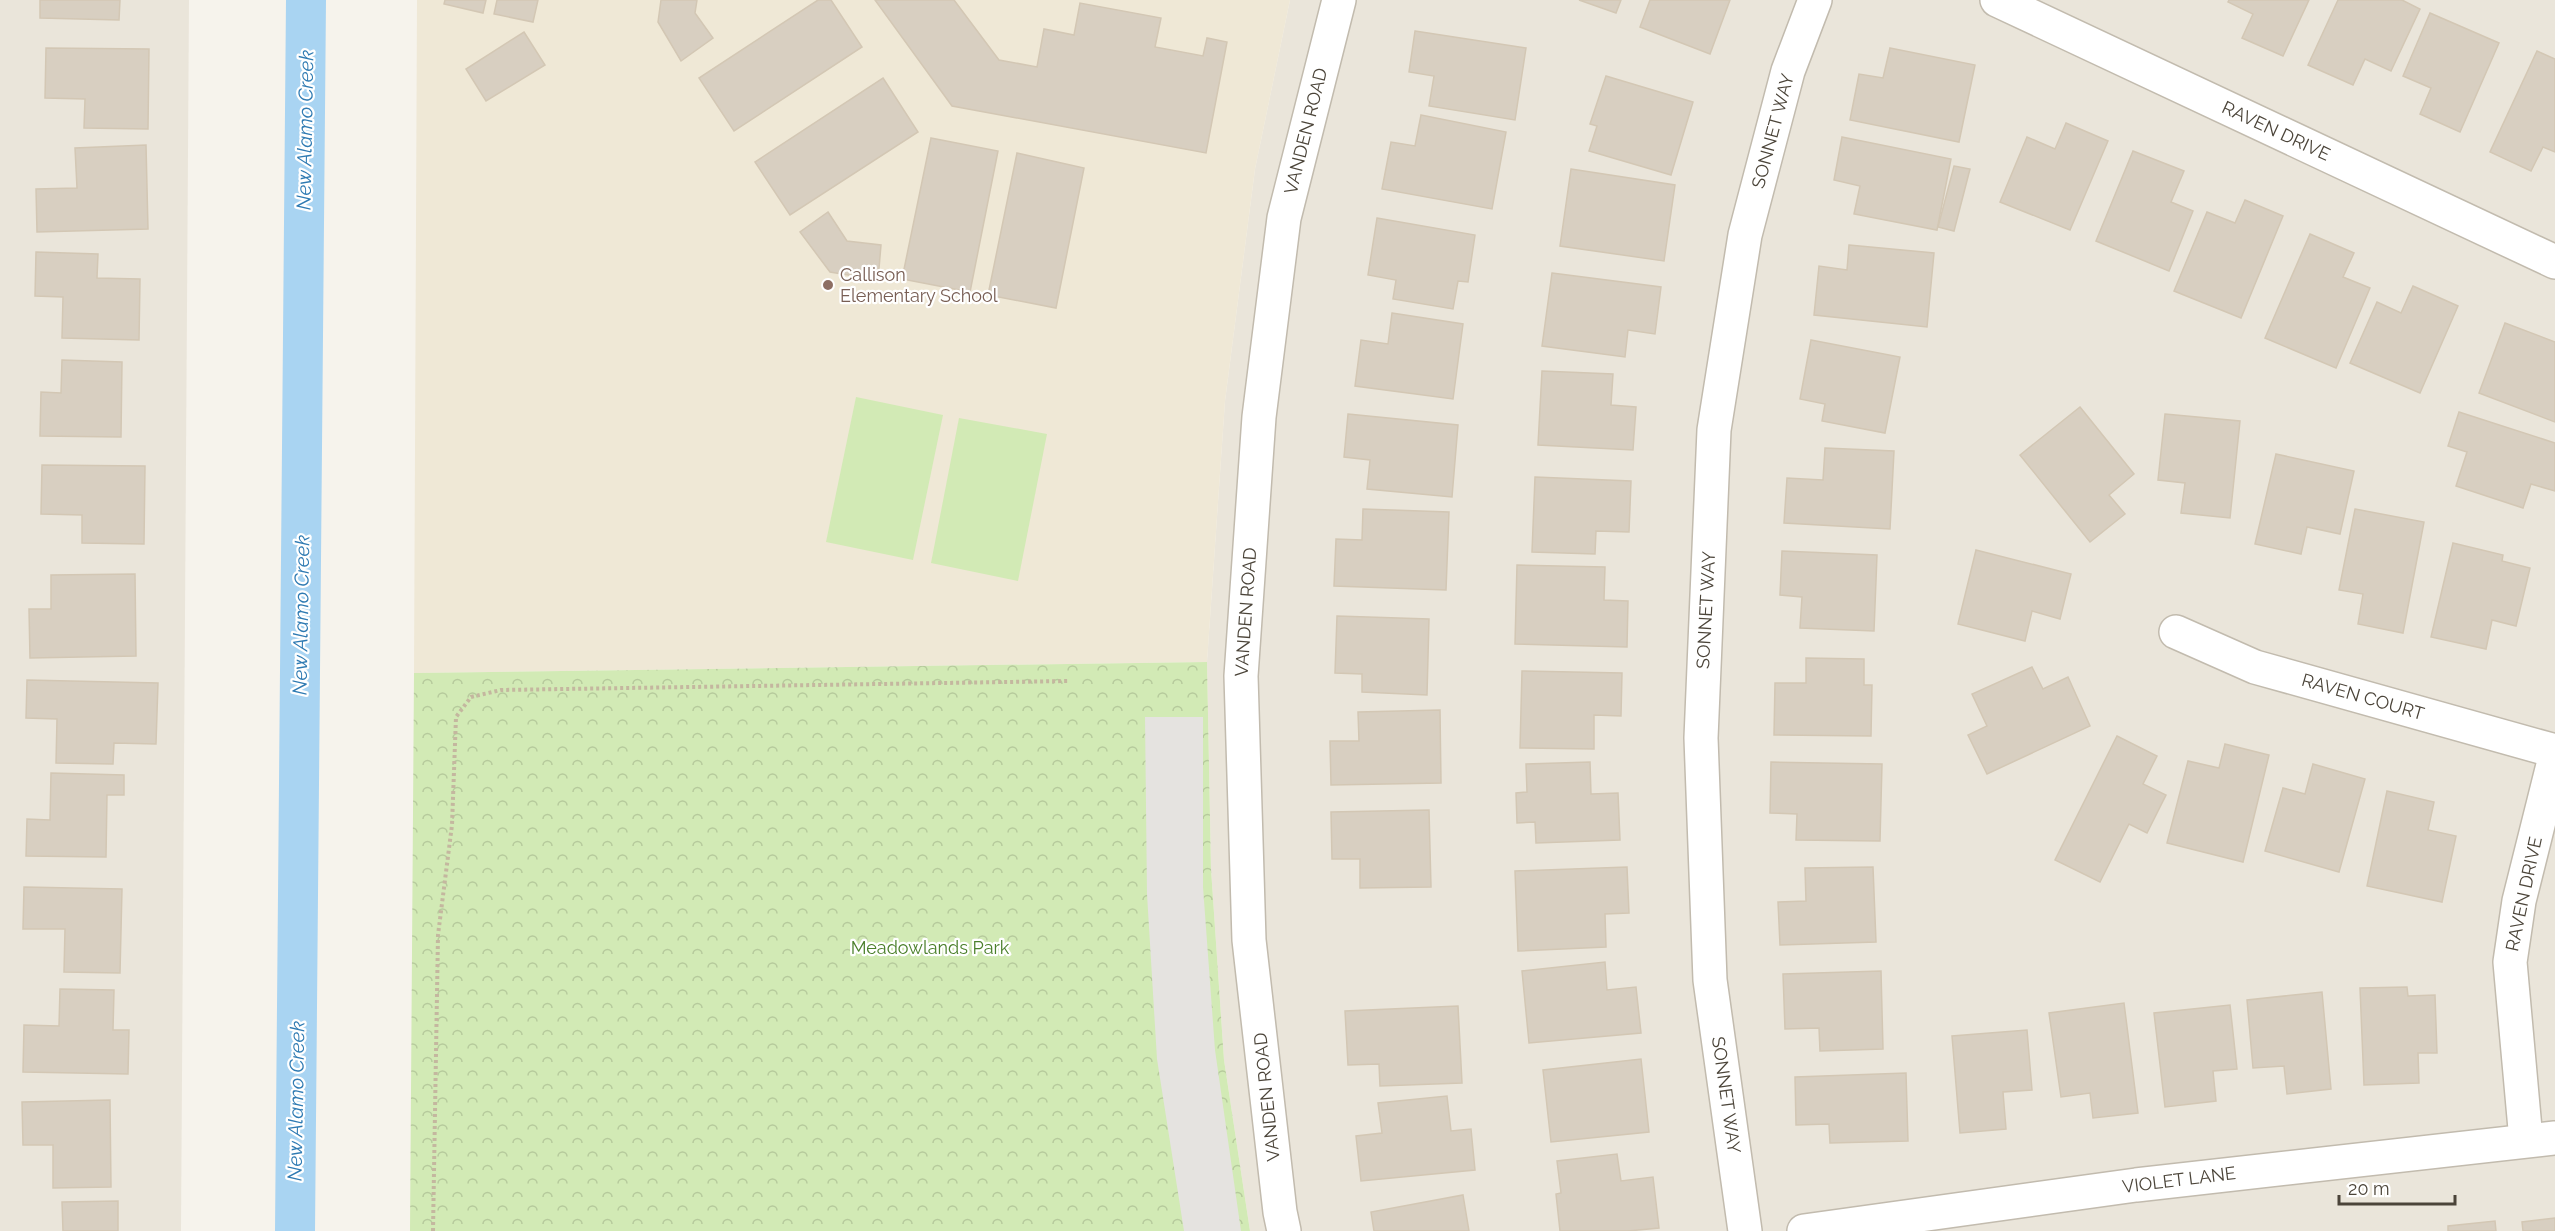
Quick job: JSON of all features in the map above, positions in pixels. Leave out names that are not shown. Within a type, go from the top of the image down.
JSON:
[{"type":"street","name":"VANDEN ROAD","points":[[1284,1231],[1250,940],[1241,676],[1258,417],[1284,218],[1339,0]]},
{"type":"street","name":"SONNET WAY","points":[[1745,1231],[1710,980],[1701,738],[1714,430],[1745,235],[1788,70],[1815,0]]},
{"type":"street","name":"RAVEN DRIVE","points":[[1996,0],[2555,262]]},
{"type":"street","name":"RAVEN COURT","points":[[2176,632],[2255,667],[2555,751]]},
{"type":"street","name":"RAVEN DRIVE","points":[[2540,1139],[2510,962],[2519,901],[2555,757]]},
{"type":"street","name":"VIOLET LANE","points":[[1804,1231],[2136,1185],[2540,1139]]},
{"type":"path","points":[[433,1231],[438,935],[452,825],[456,717],[471,697],[501,690],[1069,681]]},
{"type":"shaded area","points":[[0,0],[189,0],[181,1231],[0,1231]]},
{"type":"shaded area","name":"Callison Elementary School","points":[[417,0],[1290,0],[1255,169],[1225,401],[1207,662],[414,673]]},
{"type":"shaded area","points":[[1290,0],[2555,0],[2555,1231],[1250,1231],[1224,1060],[1211,869],[1207,662],[1225,401],[1255,169]]},
{"type":"shaded area","points":[[1145,717],[1203,717],[1203,887],[1215,1050],[1241,1231],[1184,1231],[1157,1059],[1147,894]]},
{"type":"green space","points":[[856,397],[943,415],[913,560],[826,542]]},
{"type":"green space","points":[[959,418],[1047,434],[1018,581],[931,563]]},
{"type":"green space","name":"Meadowlands Park","points":[[1207,662],[1211,869],[1224,1060],[1250,1231],[410,1231],[414,673]]},
{"type":"building","points":[[40,0],[120,0],[119,20],[40,18]]},
{"type":"building","points":[[445,0],[486,0],[483,13],[444,4]]},
{"type":"building","points":[[497,0],[538,0],[533,22],[494,14]]},
{"type":"building","points":[[661,0],[697,0],[695,13],[713,38],[681,61],[658,22]]},
{"type":"building","points":[[818,0],[831,0],[862,47],[734,131],[699,78]]},
{"type":"building","points":[[875,0],[954,0],[999,60],[1037,67],[1044,29],[1074,35],[1080,3],[1161,18],[1155,47],[1203,56],[1207,38],[1227,42],[1206,153],[952,106]]},
{"type":"building","points":[[1579,0],[1621,0],[1616,13]]},
{"type":"building","points":[[1650,0],[1730,0],[1710,54],[1640,27]]},
{"type":"building","points":[[2229,0],[2309,0],[2283,56],[2242,38],[2253,14],[2228,2]]},
{"type":"building","points":[[2338,0],[2402,0],[2420,9],[2391,71],[2365,59],[2353,85],[2308,65]]},
{"type":"building","points":[[2430,13],[2499,43],[2460,132],[2420,114],[2431,88],[2403,76]]},
{"type":"building","points":[[1415,31],[1526,48],[1515,120],[1429,106],[1434,76],[1409,72]]},
{"type":"building","points":[[524,32],[545,65],[486,101],[466,69]]},
{"type":"building","points":[[46,48],[149,49],[148,129],[84,128],[85,99],[45,98]]},
{"type":"building","points":[[1890,48],[1975,65],[1959,142],[1850,120],[1859,74],[1883,78]]},
{"type":"building","points":[[2537,51],[2555,59],[2555,152],[2543,147],[2531,171],[2490,152]]},
{"type":"building","points":[[1606,76],[1693,102],[1671,175],[1589,151],[1597,126],[1590,124]]},
{"type":"building","points":[[883,78],[918,132],[790,215],[755,162]]},
{"type":"building","points":[[1421,115],[1506,132],[1492,209],[1382,189],[1391,142],[1415,146]]},
{"type":"building","points":[[2066,123],[2108,141],[2070,230],[2000,202],[2027,137],[2055,149]]},
{"type":"building","points":[[1842,137],[1951,159],[1937,230],[1854,214],[1860,186],[1834,180]]},
{"type":"building","points":[[931,138],[998,151],[970,292],[902,279]]},
{"type":"building","points":[[146,145],[148,229],[37,232],[36,189],[77,188],[75,148]]},
{"type":"building","points":[[2133,151],[2184,171],[2171,202],[2193,211],[2169,271],[2096,241]]},
{"type":"building","points":[[1017,153],[1084,168],[1056,308],[988,295]]},
{"type":"building","points":[[1954,166],[1970,169],[1954,231],[1938,227]]},
{"type":"building","points":[[1571,169],[1675,185],[1664,261],[1560,246]]},
{"type":"building","points":[[2245,200],[2283,216],[2241,318],[2174,291],[2207,212],[2235,223]]},
{"type":"building","points":[[828,212],[847,241],[881,245],[878,280],[830,272],[800,232]]},
{"type":"building","points":[[1377,218],[1475,235],[1468,282],[1458,281],[1453,309],[1393,299],[1396,280],[1368,275]]},
{"type":"building","points":[[2310,234],[2354,253],[2343,277],[2370,288],[2336,368],[2265,338]]},
{"type":"building","points":[[1849,245],[1934,253],[1927,327],[1814,315],[1819,266],[1847,270]]},
{"type":"building","points":[[36,252],[98,254],[97,278],[140,279],[139,340],[62,338],[63,297],[35,296]]},
{"type":"building","points":[[1552,273],[1661,287],[1655,334],[1628,330],[1625,357],[1542,346]]},
{"type":"building","points":[[2413,286],[2458,306],[2420,393],[2350,363],[2377,302],[2401,313]]},
{"type":"building","points":[[1392,313],[1463,324],[1453,399],[1355,386],[1361,340],[1388,344]]},
{"type":"building","points":[[2505,323],[2555,342],[2555,422],[2479,393]]},
{"type":"building","points":[[1811,340],[1900,357],[1885,433],[1822,421],[1825,404],[1800,399]]},
{"type":"building","points":[[62,360],[122,362],[121,437],[40,436],[41,392],[61,393]]},
{"type":"building","points":[[1542,371],[1613,374],[1611,405],[1636,407],[1633,450],[1538,445]]},
{"type":"building","points":[[2080,407],[2134,474],[2109,495],[2125,514],[2090,542],[2020,455]]},
{"type":"building","points":[[2459,412],[2555,443],[2555,491],[2531,484],[2523,508],[2456,486],[2467,452],[2448,446]]},
{"type":"building","points":[[1348,414],[1458,425],[1452,497],[1367,489],[1370,460],[1344,457]]},
{"type":"building","points":[[2165,414],[2240,421],[2230,518],[2181,513],[2185,483],[2158,480]]},
{"type":"building","points":[[1825,448],[1894,451],[1890,529],[1784,523],[1787,478],[1823,480]]},
{"type":"building","points":[[2276,454],[2354,471],[2340,534],[2307,527],[2301,554],[2255,544]]},
{"type":"building","points":[[42,465],[145,466],[144,544],[82,543],[82,515],[41,514]]},
{"type":"building","points":[[1535,477],[1631,481],[1629,532],[1596,531],[1595,554],[1532,552]]},
{"type":"building","points":[[1363,509],[1449,512],[1446,590],[1334,586],[1336,539],[1362,540]]},
{"type":"building","points":[[2355,509],[2424,522],[2403,633],[2358,624],[2363,594],[2339,590]]},
{"type":"building","points":[[2453,543],[2503,555],[2502,561],[2530,568],[2516,626],[2492,620],[2486,649],[2431,637]]},
{"type":"building","points":[[1976,550],[2071,574],[2060,619],[2032,611],[2025,641],[1958,624]]},
{"type":"building","points":[[1782,551],[1877,555],[1874,631],[1800,628],[1802,597],[1780,595]]},
{"type":"building","points":[[1517,565],[1605,567],[1604,600],[1628,601],[1627,647],[1515,644]]},
{"type":"building","points":[[135,574],[136,656],[30,658],[29,609],[51,609],[51,575]]},
{"type":"building","points":[[1337,616],[1429,619],[1427,695],[1362,692],[1362,674],[1335,673]]},
{"type":"building","points":[[1806,658],[1864,659],[1864,685],[1872,685],[1871,736],[1774,735],[1775,683],[1806,683]]},
{"type":"building","points":[[2032,667],[2043,689],[2068,677],[2090,726],[1987,774],[1968,735],[1987,726],[1972,694]]},
{"type":"building","points":[[1522,671],[1622,673],[1621,716],[1594,715],[1594,749],[1520,748]]},
{"type":"building","points":[[27,680],[158,683],[156,744],[114,743],[113,764],[56,763],[57,719],[26,718]]},
{"type":"building","points":[[1440,710],[1441,783],[1331,785],[1330,741],[1359,741],[1358,712]]},
{"type":"building","points":[[2117,736],[2157,756],[2143,784],[2166,795],[2147,833],[2129,824],[2100,882],[2055,860]]},
{"type":"building","points":[[2225,744],[2269,755],[2243,862],[2167,843],[2188,761],[2219,768]]},
{"type":"building","points":[[1590,762],[1591,794],[1618,793],[1620,840],[1536,843],[1535,822],[1517,823],[1516,793],[1527,792],[1526,764]]},
{"type":"building","points":[[1771,762],[1882,764],[1880,841],[1796,840],[1797,814],[1770,813]]},
{"type":"building","points":[[2313,764],[2365,779],[2339,872],[2265,851],[2283,788],[2305,794]]},
{"type":"building","points":[[51,773],[124,775],[124,795],[107,795],[106,857],[26,856],[27,819],[50,820]]},
{"type":"building","points":[[2387,791],[2434,802],[2428,830],[2456,836],[2442,902],[2367,886]]},
{"type":"building","points":[[1429,810],[1431,887],[1360,888],[1360,859],[1332,859],[1331,812]]},
{"type":"building","points":[[1627,867],[1629,913],[1605,914],[1606,947],[1518,951],[1515,871]]},
{"type":"building","points":[[1873,867],[1876,942],[1780,945],[1778,902],[1806,901],[1805,868]]},
{"type":"building","points":[[24,887],[122,889],[120,973],[64,972],[65,929],[23,929]]},
{"type":"building","points":[[1605,962],[1607,990],[1636,987],[1641,1033],[1529,1043],[1522,971]]},
{"type":"building","points":[[1881,971],[1883,1049],[1820,1051],[1819,1028],[1785,1029],[1783,974]]},
{"type":"building","points":[[2407,987],[2408,996],[2435,995],[2437,1053],[2418,1053],[2419,1083],[2364,1085],[2360,988]]},
{"type":"building","points":[[60,989],[114,990],[113,1030],[129,1030],[128,1074],[23,1072],[24,1025],[59,1026]]},
{"type":"building","points":[[2322,992],[2331,1089],[2287,1094],[2284,1066],[2253,1068],[2247,1000]]},
{"type":"building","points":[[2124,1003],[2138,1113],[2093,1118],[2090,1093],[2061,1097],[2049,1013]]},
{"type":"building","points":[[2230,1005],[2237,1069],[2213,1071],[2216,1101],[2165,1107],[2154,1013]]},
{"type":"building","points":[[1458,1006],[1462,1083],[1380,1086],[1379,1064],[1348,1065],[1345,1011]]},
{"type":"building","points":[[2027,1030],[2032,1090],[2003,1092],[2006,1129],[1960,1133],[1952,1036]]},
{"type":"building","points":[[1641,1059],[1649,1132],[1551,1142],[1543,1070]]},
{"type":"building","points":[[1906,1073],[1908,1141],[1830,1143],[1829,1124],[1796,1125],[1795,1077]]},
{"type":"building","points":[[1447,1096],[1451,1131],[1471,1129],[1475,1170],[1361,1181],[1356,1136],[1382,1133],[1378,1103]]},
{"type":"building","points":[[110,1100],[111,1187],[53,1188],[53,1145],[23,1145],[22,1102]]},
{"type":"building","points":[[1617,1154],[1621,1181],[1653,1177],[1659,1228],[1628,1231],[1560,1231],[1556,1194],[1561,1193],[1557,1161]]},
{"type":"building","points":[[1463,1195],[1469,1231],[1374,1231],[1371,1212]]},
{"type":"building","points":[[118,1201],[118,1231],[63,1231],[62,1202]]},
{"type":"building","points":[[2555,1218],[2555,1231],[2523,1231],[2522,1222]]},
{"type":"building","points":[[2495,1221],[2496,1231],[2448,1231],[2448,1226]]},
{"type":"waterway","name":"New Alamo Creek","points":[[295,1231],[306,0]]},
{"type":"place","name":"Callison Elementary School","points":[[828,285]]}]
